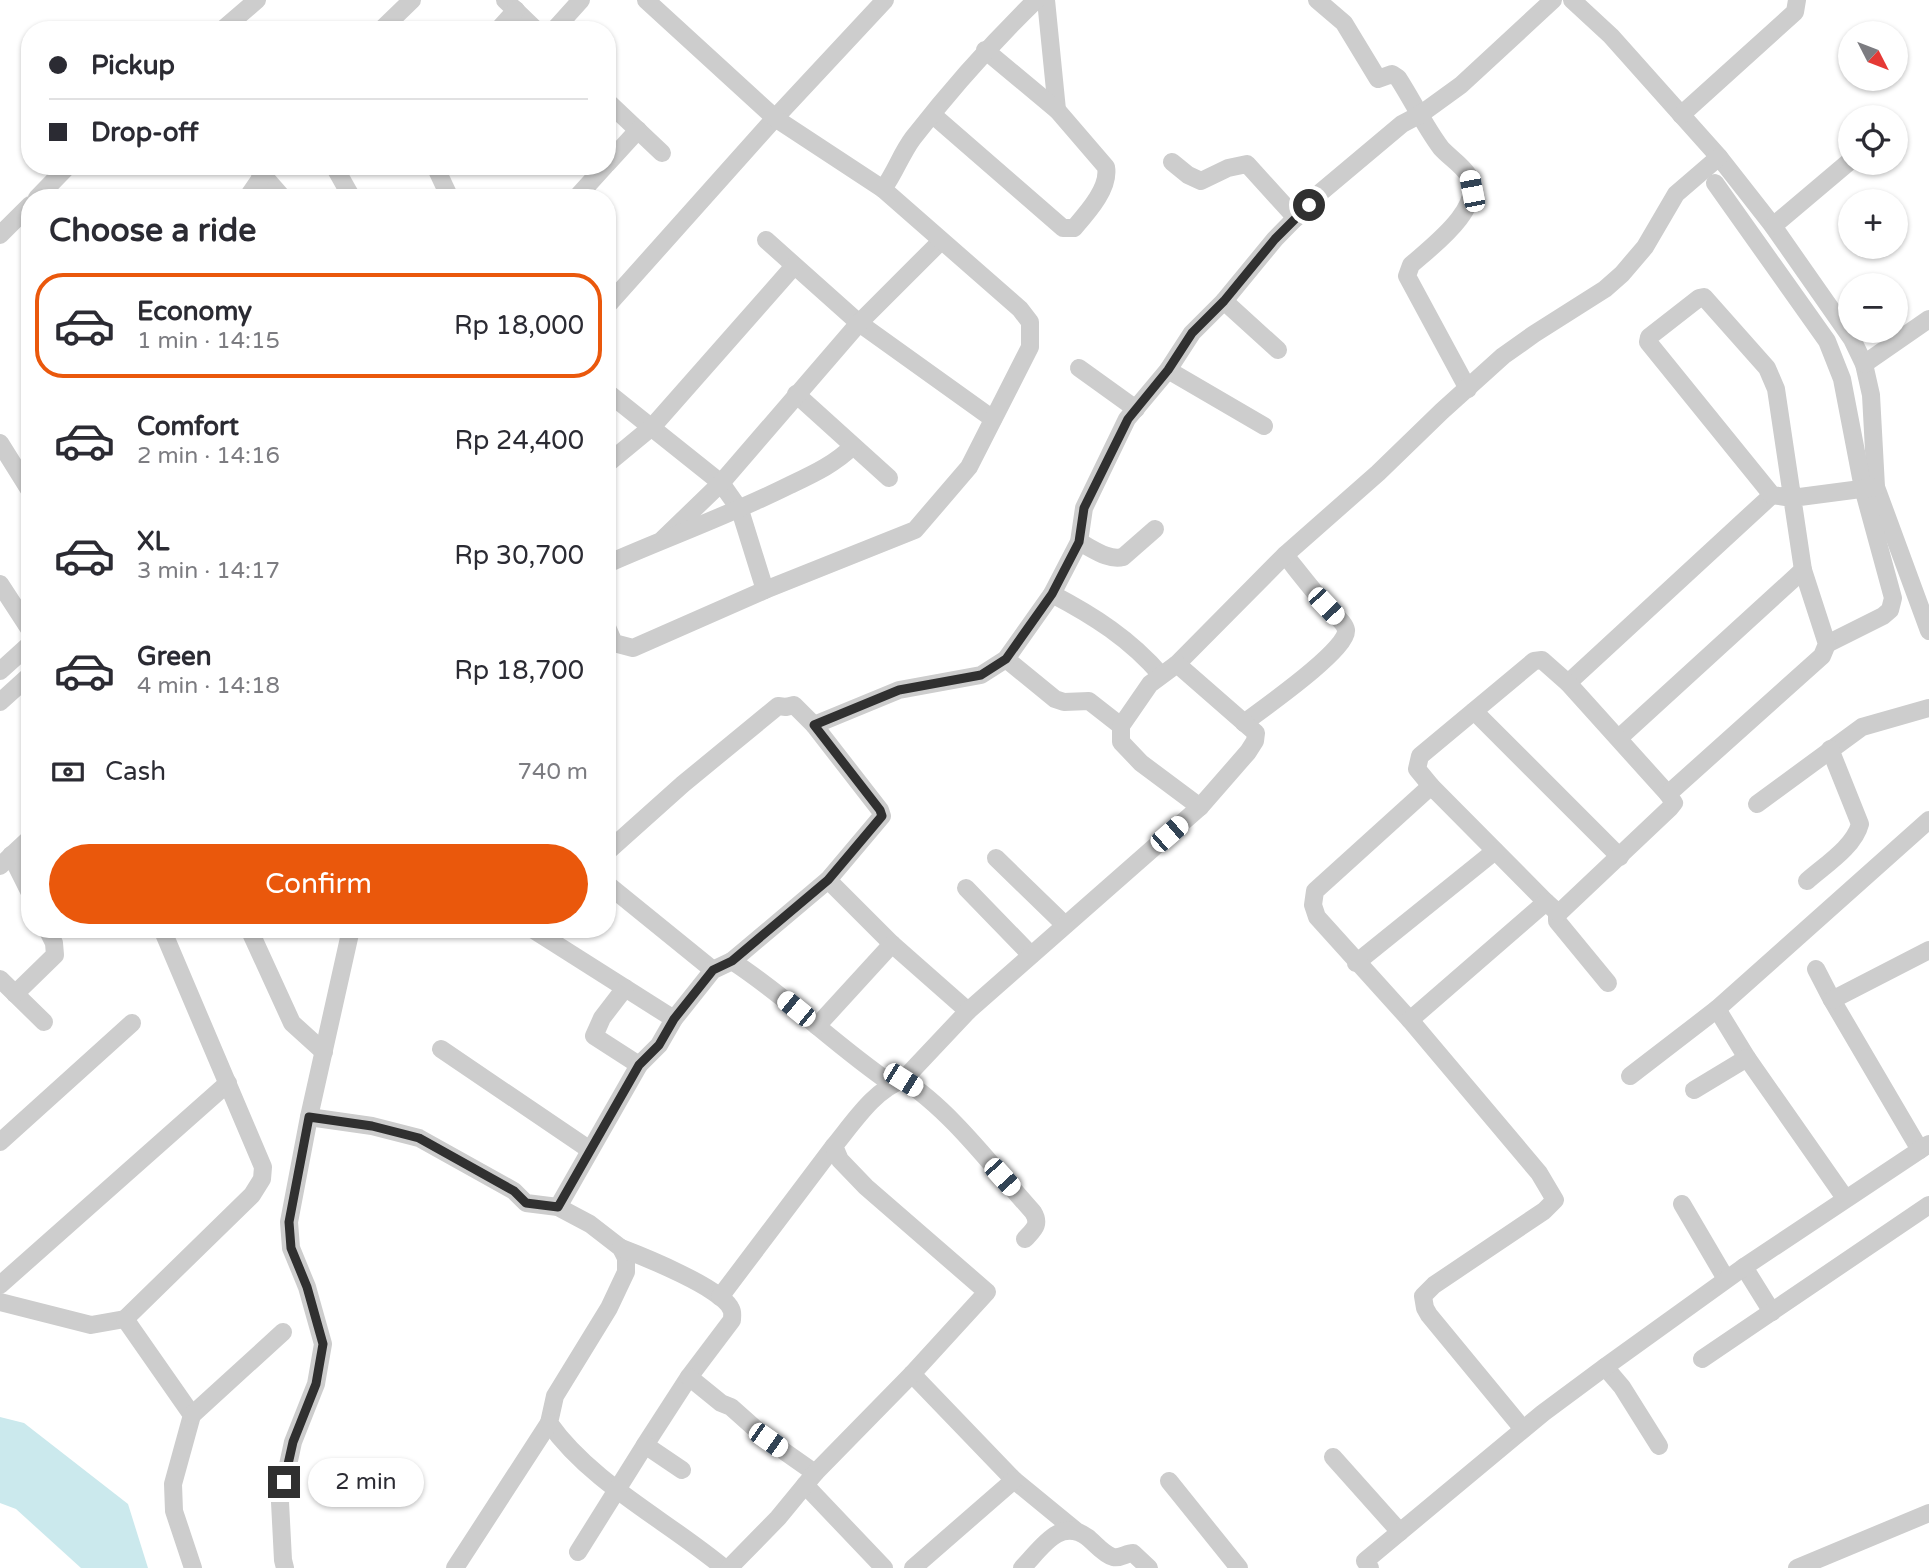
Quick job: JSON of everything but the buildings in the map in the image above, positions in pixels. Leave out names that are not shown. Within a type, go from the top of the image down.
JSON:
[{"type":"street","points":[[232,21],[257,0]]},
{"type":"street","points":[[390,21],[412,0]]},
{"type":"street","points":[[562,21],[581,0]]},
{"type":"street","points":[[616,644],[633,648],[765,590],[915,530],[969,467],[1030,347],[1030,322],[1020,309],[883,189],[775,118],[646,0]]},
{"type":"street","points":[[616,296],[885,0]]},
{"type":"street","points":[[883,189],[895,173],[911,140],[985,50],[1036,0]]},
{"type":"street","points":[[1046,0],[1057,110]]},
{"type":"street","points":[[1317,0],[1344,23],[1378,79],[1392,74],[1398,78],[1442,149],[1469,176],[1472,191],[1467,210],[1411,265],[1407,276],[1468,389]]},
{"type":"street","points":[[814,725],[899,690],[981,675],[1006,659],[1052,594],[1079,542],[1084,508],[1128,419],[1168,370],[1192,333],[1224,301],[1275,239],[1321,192],[1402,124],[1422,114],[1461,85],[1553,0]]},
{"type":"street","points":[[1572,0],[1611,36],[1719,157],[1773,226],[1836,315],[1864,364],[1871,395],[1870,488],[1929,631]]},
{"type":"street","points":[[1681,115],[1796,12],[1797,0]]},
{"type":"street","points":[[502,21],[510,5],[527,21]]},
{"type":"street","points":[[933,115],[1063,228],[1074,228],[1086,214],[1108,176],[1102,159],[1057,110],[985,50]]},
{"type":"street","points":[[616,110],[662,153]]},
{"type":"street","points":[[616,154],[638,130]]},
{"type":"street","points":[[1199,807],[1141,763],[1121,742],[1121,726],[1136,702],[1285,555],[1378,474],[1503,356],[1605,289],[1622,274],[1645,247],[1676,194],[1719,157]]},
{"type":"street","points":[[1172,162],[1188,175],[1201,181],[1238,165],[1247,164],[1296,218]]},
{"type":"street","points":[[1773,226],[1838,171]]},
{"type":"street","points":[[46,189],[59,175]]},
{"type":"street","points":[[584,189],[597,175]]},
{"type":"street","points":[[1668,794],[1822,656],[1828,644],[1883,616],[1890,610],[1893,598],[1870,488],[1842,379],[1827,341],[1715,183]]},
{"type":"street","points":[[0,235],[21,214]]},
{"type":"street","points":[[766,240],[859,323],[993,419]]},
{"type":"street","points":[[663,539],[721,483],[859,323],[941,241]]},
{"type":"street","points":[[616,457],[653,426],[794,266]]},
{"type":"street","points":[[1828,644],[1803,570],[1792,498],[1776,389],[1767,368],[1707,299],[1699,298],[1649,337],[1648,342],[1772,495],[1792,498],[1870,488]]},
{"type":"street","points":[[1224,301],[1278,350]]},
{"type":"street","points":[[1864,364],[1929,319]]},
{"type":"street","points":[[1079,368],[1136,410]]},
{"type":"street","points":[[1168,370],[1264,426]]},
{"type":"street","points":[[796,394],[889,478]]},
{"type":"street","points":[[616,398],[721,483],[740,510],[765,590]]},
{"type":"street","points":[[0,443],[21,477]]},
{"type":"street","points":[[616,560],[740,510],[836,462],[853,446]]},
{"type":"street","points":[[1569,682],[1772,495]]},
{"type":"street","points":[[1079,542],[1117,558],[1123,557],[1154,528]]},
{"type":"street","points":[[1244,723],[1322,662],[1346,635],[1346,628],[1341,621],[1312,591],[1285,555]]},
{"type":"street","points":[[1619,738],[1803,570]]},
{"type":"street","points":[[0,584],[21,616]]},
{"type":"street","points":[[1052,594],[1086,611],[1114,630],[1140,651],[1161,675]]},
{"type":"street","points":[[0,671],[21,653]]},
{"type":"street","points":[[1006,659],[1055,699],[1064,702],[1089,701],[1121,726]]},
{"type":"street","points":[[1538,659],[1545,661],[1569,682],[1619,738],[1668,794],[1673,805],[1560,912],[1551,907],[1430,786],[1417,769],[1420,756],[1474,711],[1538,659]]},
{"type":"street","points":[[720,1297],[834,1146],[874,1100],[898,1082],[968,1011],[1199,807],[1255,741],[1256,733],[1177,664]]},
{"type":"street","points":[[0,702],[21,683]]},
{"type":"street","points":[[558,1207],[639,1065],[659,1045],[674,1019],[713,970],[732,961],[828,880],[882,816],[814,725],[794,705],[778,706],[616,844]]},
{"type":"street","points":[[1757,804],[1862,727],[1929,708]]},
{"type":"street","points":[[1474,711],[1620,857]]},
{"type":"street","points":[[1807,881],[1849,844],[1857,835],[1860,824],[1830,749]]},
{"type":"street","points":[[1430,786],[1315,891],[1312,905],[1317,917],[1410,1020],[1539,1173],[1555,1200],[1544,1211],[1434,1285],[1423,1296],[1424,1308],[1429,1315],[1523,1429]]},
{"type":"street","points":[[1630,1076],[1717,1009],[1929,821]]},
{"type":"street","points":[[21,846],[6,860],[21,881]]},
{"type":"street","points":[[1356,963],[1495,850]]},
{"type":"street","points":[[996,858],[1065,925]]},
{"type":"street","points":[[828,880],[892,944],[968,1011]]},
{"type":"street","points":[[966,888],[1031,956]]},
{"type":"street","points":[[616,891],[713,970]]},
{"type":"street","points":[[1551,907],[1557,921],[1608,983]]},
{"type":"street","points":[[1410,1020],[1551,907]]},
{"type":"street","points":[[15,994],[55,955],[52,938]]},
{"type":"street","points":[[0,1302],[91,1325],[125,1319],[252,1195],[262,1179],[263,1167],[166,938]]},
{"type":"street","points":[[253,938],[292,1023],[324,1052]]},
{"type":"street","points":[[285,1568],[280,1502],[293,1442],[316,1384],[323,1344],[307,1287],[291,1248],[289,1222],[309,1117],[349,938]]},
{"type":"street","points":[[546,938],[674,1019]]},
{"type":"street","points":[[817,1026],[892,944]]},
{"type":"street","points":[[1832,1000],[1929,950]]},
{"type":"street","points":[[732,961],[753,974],[855,1058],[898,1082],[921,1091],[939,1107],[1033,1212],[1037,1226],[1025,1239]]},
{"type":"street","points":[[1364,1566],[1400,1532],[1523,1429],[1605,1367],[1726,1279],[1924,1147],[1832,1000],[1816,969]]},
{"type":"street","points":[[0,979],[44,1022]]},
{"type":"street","points":[[625,988],[602,1018],[594,1037],[639,1065]]},
{"type":"street","points":[[1717,1009],[1747,1058],[1846,1198]]},
{"type":"street","points":[[1,1139],[132,1023]]},
{"type":"street","points":[[441,1049],[590,1150]]},
{"type":"street","points":[[1694,1090],[1747,1058]]},
{"type":"street","points":[[0,1284],[229,1083]]},
{"type":"street","points":[[309,1117],[372,1126],[419,1138],[514,1191],[526,1203],[558,1207],[590,1224],[621,1248],[646,1257],[700,1284],[731,1308],[732,1320],[689,1377],[578,1552]]},
{"type":"street","points":[[729,1568],[987,1292],[866,1187],[840,1160],[834,1146]]},
{"type":"street","points":[[1682,1204],[1726,1279]]},
{"type":"street","points":[[1702,1359],[1929,1205]]},
{"type":"street","points":[[455,1568],[549,1423],[555,1396],[609,1308],[626,1272],[626,1258],[621,1248]]},
{"type":"street","points":[[1744,1267],[1772,1312]]},
{"type":"street","points":[[125,1319],[192,1415]]},
{"type":"street","points":[[193,1568],[174,1511],[173,1484],[192,1415],[283,1332]]},
{"type":"street","points":[[1605,1367],[1622,1387],[1660,1446]]},
{"type":"street","points":[[912,1374],[1014,1480],[1074,1530],[1107,1554],[1119,1558],[1133,1553],[1149,1568]]},
{"type":"street","points":[[689,1377],[731,1408],[810,1479],[884,1568]]},
{"type":"street","points":[[549,1423],[559,1437],[585,1462],[724,1568]]},
{"type":"street","points":[[645,1445],[682,1470]]},
{"type":"street","points":[[1333,1457],[1400,1532]]},
{"type":"street","points":[[913,1568],[1014,1480]]},
{"type":"street","points":[[1169,1481],[1239,1568]]},
{"type":"street","points":[[1797,1568],[1929,1513]]},
{"type":"street","points":[[1022,1568],[1057,1533],[1066,1529],[1074,1530]]},
{"type":"water","points":[[0,1417],[24,1423],[128,1504],[148,1568],[81,1568],[16,1509],[0,1503]]},
{"type":"route","points":[[284,1482],[293,1442],[316,1384],[323,1344],[307,1287],[291,1248],[289,1222],[309,1117],[350,1121],[419,1138],[514,1191],[526,1203],[558,1207],[639,1065],[659,1045],[674,1019],[713,970],[732,961],[828,880],[882,816],[814,725],[899,690],[981,675],[1006,659],[1052,594],[1079,542],[1084,508],[1128,419],[1168,370],[1192,333],[1224,301],[1275,239],[1309,205]]}]
